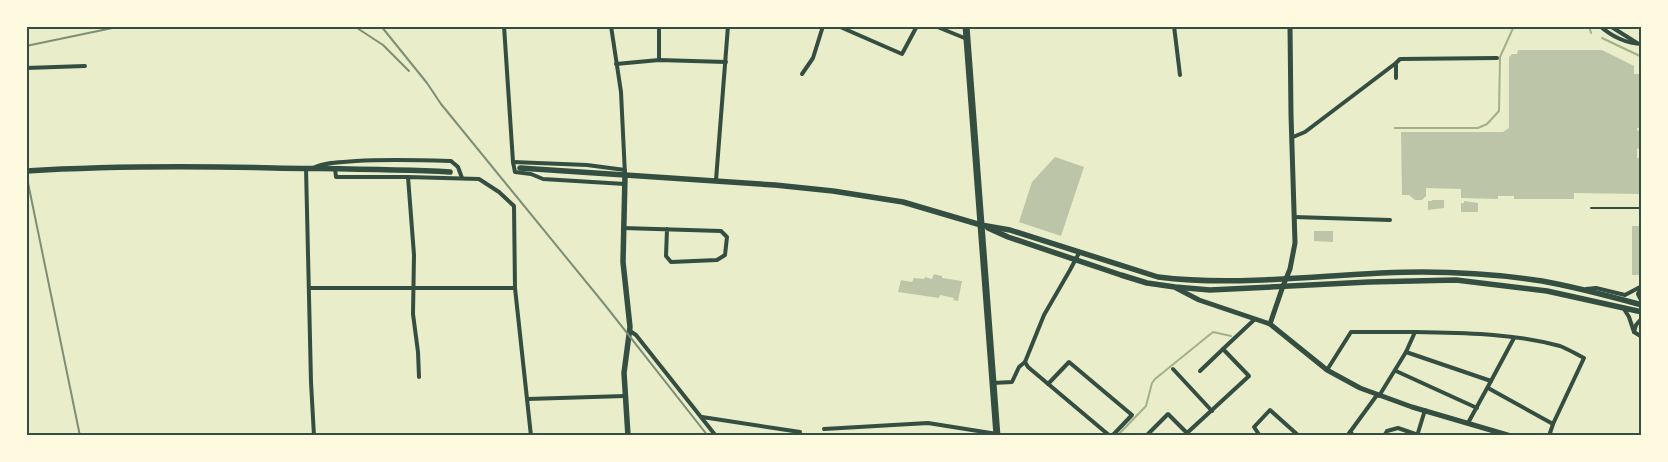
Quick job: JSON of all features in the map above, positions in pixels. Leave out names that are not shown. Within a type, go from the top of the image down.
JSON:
[{"type":"highway","points":[[966,26],[997,435]]},
{"type":"main road","points":[[26,171],[94,167],[335,168],[450,172]]},
{"type":"main road","points":[[520,168],[716,180],[832,191],[903,202],[1010,230],[1079,253],[1158,276],[1172,278],[1235,282],[1397,273],[1456,273],[1543,282],[1642,303]]},
{"type":"main road","points":[[625,173],[622,228],[623,262],[629,305],[630,331],[624,373],[628,436]]},
{"type":"main road","points":[[982,224],[1008,237],[1075,260],[1147,283],[1175,287],[1210,290],[1456,280],[1547,291],[1642,312]]},
{"type":"street","points":[[504,26],[515,172],[531,174],[543,179],[625,184]]},
{"type":"street","points":[[513,162],[587,165],[625,173],[624,114],[611,26]]},
{"type":"street","points":[[659,60],[660,26]]},
{"type":"street","points":[[716,180],[728,26]]},
{"type":"street","points":[[802,74],[813,58],[822,27],[815,26]]},
{"type":"street","points":[[838,26],[902,54],[917,26]]},
{"type":"street","points":[[934,26],[967,40]]},
{"type":"street","points":[[1174,26],[1180,75]]},
{"type":"street","points":[[1270,324],[1290,269],[1295,243],[1290,26]]},
{"type":"street","points":[[1600,26],[1607,32],[1632,44],[1640,44]]},
{"type":"street","points":[[1610,26],[1640,44]]},
{"type":"street","points":[[1293,137],[1305,132],[1400,59],[1497,58]]},
{"type":"street","points":[[616,64],[659,60],[726,62]]},
{"type":"street","points":[[1396,63],[1396,78]]},
{"type":"street","points":[[26,68],[85,66]]},
{"type":"street","points":[[314,436],[309,288],[309,168],[342,162],[387,159],[451,161],[458,166],[462,178]]},
{"type":"street","points":[[335,168],[336,178],[408,177],[479,179],[514,206],[515,288],[531,436]]},
{"type":"street","points":[[408,177],[414,255],[413,314],[419,377]]},
{"type":"street","points":[[1294,217],[1390,220]]},
{"type":"street","points":[[622,228],[667,229],[721,231],[727,237],[725,255],[717,260],[671,262],[666,256],[667,229]]},
{"type":"street","points":[[993,383],[1012,382],[1019,367],[1025,362],[1044,315],[1079,253]]},
{"type":"street","points":[[1583,290],[1596,288],[1625,295],[1642,286]]},
{"type":"street","points":[[1642,286],[1638,294],[1642,303]]},
{"type":"street","points":[[1175,287],[1199,300],[1270,324],[1327,370],[1354,386],[1511,436]]},
{"type":"street","points":[[309,288],[515,288]]},
{"type":"street","points":[[1622,307],[1629,317],[1634,332],[1642,337]]},
{"type":"street","points":[[1634,332],[1636,324],[1642,318]]},
{"type":"street","points":[[1200,371],[1255,319]]},
{"type":"street","points":[[630,331],[636,335],[716,436]]},
{"type":"street","points":[[1327,370],[1351,332],[1477,333],[1561,347],[1584,358],[1548,436]]},
{"type":"street","points":[[1350,435],[1396,371],[1415,332]]},
{"type":"street","points":[[1468,423],[1514,338]]},
{"type":"street","points":[[1146,436],[1168,414],[1189,434],[1249,376],[1223,349]]},
{"type":"street","points":[[1406,352],[1491,381]]},
{"type":"street","points":[[1025,362],[1028,367],[1048,384],[1111,436],[1132,415],[1069,362],[1048,384]]},
{"type":"street","points":[[1173,369],[1212,411]]},
{"type":"street","points":[[1396,371],[1477,408]]},
{"type":"street","points":[[1488,388],[1553,424]]},
{"type":"street","points":[[527,399],[625,396]]},
{"type":"street","points":[[1260,436],[1254,428],[1270,410],[1299,436]]},
{"type":"street","points":[[1384,436],[1387,431],[1398,428],[1418,435],[1426,410]]},
{"type":"street","points":[[702,417],[800,432]]},
{"type":"street","points":[[824,428],[928,423],[997,435]]},
{"type":"lane","points":[[1591,208],[1642,208]]},
{"type":"building","points":[[1518,50],[1602,50],[1634,66],[1634,74],[1642,74],[1642,128],[1637,128],[1637,131],[1639,130],[1642,140],[1639,149],[1637,148],[1637,158],[1642,158],[1642,194],[1574,193],[1574,199],[1514,199],[1514,196],[1498,196],[1498,199],[1461,198],[1461,189],[1426,188],[1426,196],[1422,200],[1415,200],[1409,195],[1402,195],[1401,132],[1503,132],[1509,128],[1509,57],[1512,54],[1517,54]]},
{"type":"building","points":[[1055,157],[1084,167],[1061,236],[1019,222],[1032,182]]},
{"type":"building","points":[[1444,200],[1444,208],[1428,210],[1428,201]]},
{"type":"building","points":[[1464,201],[1478,203],[1478,212],[1461,212],[1461,203],[1464,203]]},
{"type":"building","points":[[1632,226],[1642,226],[1642,275],[1632,275]]},
{"type":"building","points":[[1314,231],[1333,231],[1333,242],[1314,241]]},
{"type":"building","points":[[934,274],[942,276],[942,278],[962,281],[958,301],[953,300],[954,298],[940,295],[939,298],[898,292],[901,280],[912,282],[914,278],[924,279],[925,277],[932,279]]},
{"type":"waterway","points":[[1395,128],[1478,128],[1487,124],[1499,111],[1500,57],[1514,26]]},
{"type":"waterway","points":[[1589,26],[1591,33]]},
{"type":"waterway","points":[[1602,38],[1642,57]]},
{"type":"waterway","points":[[1119,434],[1146,406],[1152,383],[1155,379],[1213,332],[1231,336]]},
{"type":"railway","points":[[26,46],[122,26]]},
{"type":"railway","points":[[354,26],[383,45],[409,71]]},
{"type":"railway","points":[[381,26],[427,83],[441,104],[605,305],[708,436]]},
{"type":"railway","points":[[26,173],[80,436]]}]
